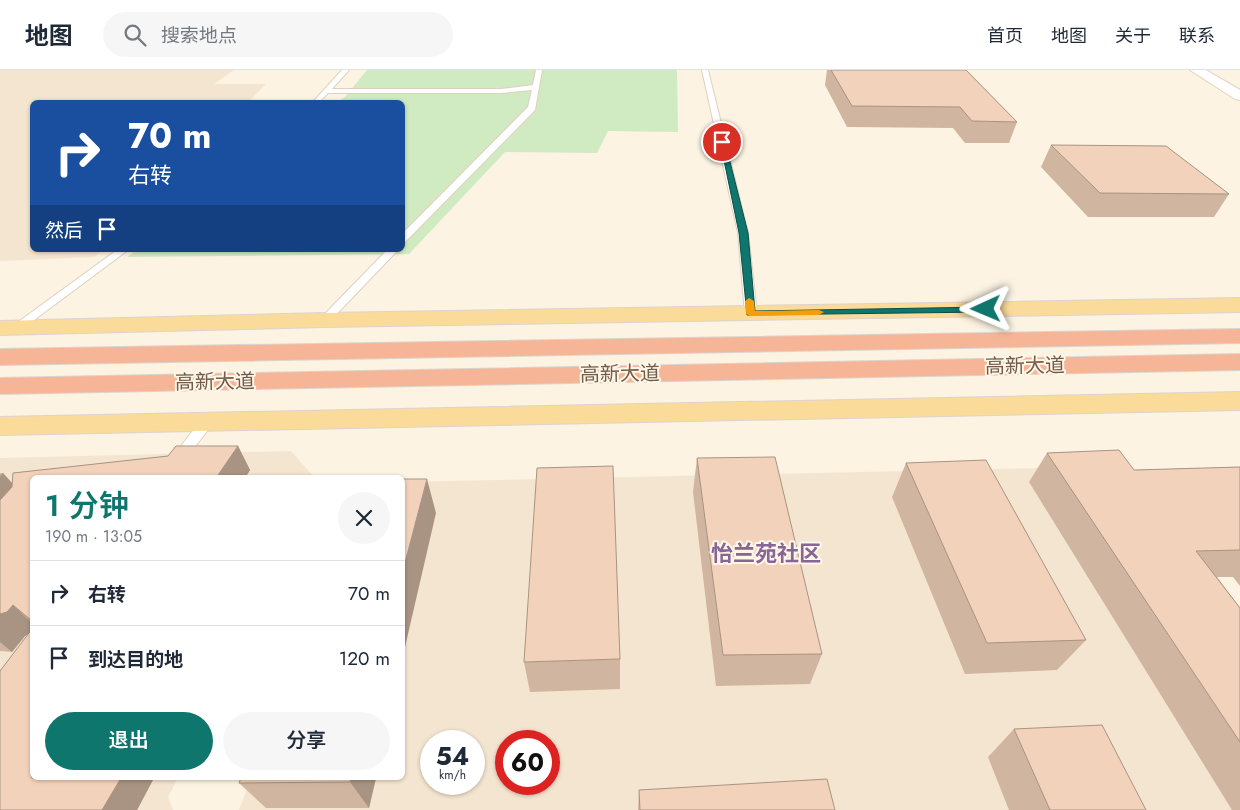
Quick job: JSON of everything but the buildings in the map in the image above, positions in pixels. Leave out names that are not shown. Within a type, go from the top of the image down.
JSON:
[{"type":"highway","name":"高新大道","points":[[0,357],[1240,336]]},
{"type":"highway","name":"高新大道","points":[[0,386],[1240,362]]},
{"type":"main road","points":[[9,327],[1240,305]]},
{"type":"main road","points":[[0,426],[1240,401]]},
{"type":"street","points":[[1197,70],[1240,96]]},
{"type":"street","points":[[1207,70],[1240,90]]},
{"type":"lane","points":[[318,100],[346,70]]},
{"type":"lane","points":[[405,237],[532,108],[539,70]]},
{"type":"lane","points":[[705,70],[744,233],[750,314]]},
{"type":"lane","points":[[327,92],[482,91],[536,86]]},
{"type":"lane","points":[[9,327],[120,252]]},
{"type":"lane","points":[[324,320],[391,252]]},
{"type":"lane","points":[[165,475],[207,422]]},
{"type":"shaded area","points":[[0,70],[234,70],[214,84],[266,84],[250,100],[30,100],[30,252],[100,252],[95,257],[0,261]]},
{"type":"shaded area","points":[[291,451],[312,475],[30,475],[30,780],[177,780],[168,797],[173,810],[0,810],[0,458]]},
{"type":"shaded area","points":[[1090,467],[1240,810],[239,810],[250,780],[405,780],[405,482]]},
{"type":"green space","points":[[367,70],[677,70],[678,132],[608,131],[597,153],[505,152],[409,254],[127,257],[134,252],[405,252],[405,100],[340,100],[345,97]]},
{"type":"slow traffic","points":[[749,301],[750,314],[819,312]]},
{"type":"district","name":"怡兰苑社区","points":[[766,553]]},
{"type":"route","points":[[722,142],[744,233],[750,314],[986,309]]}]
